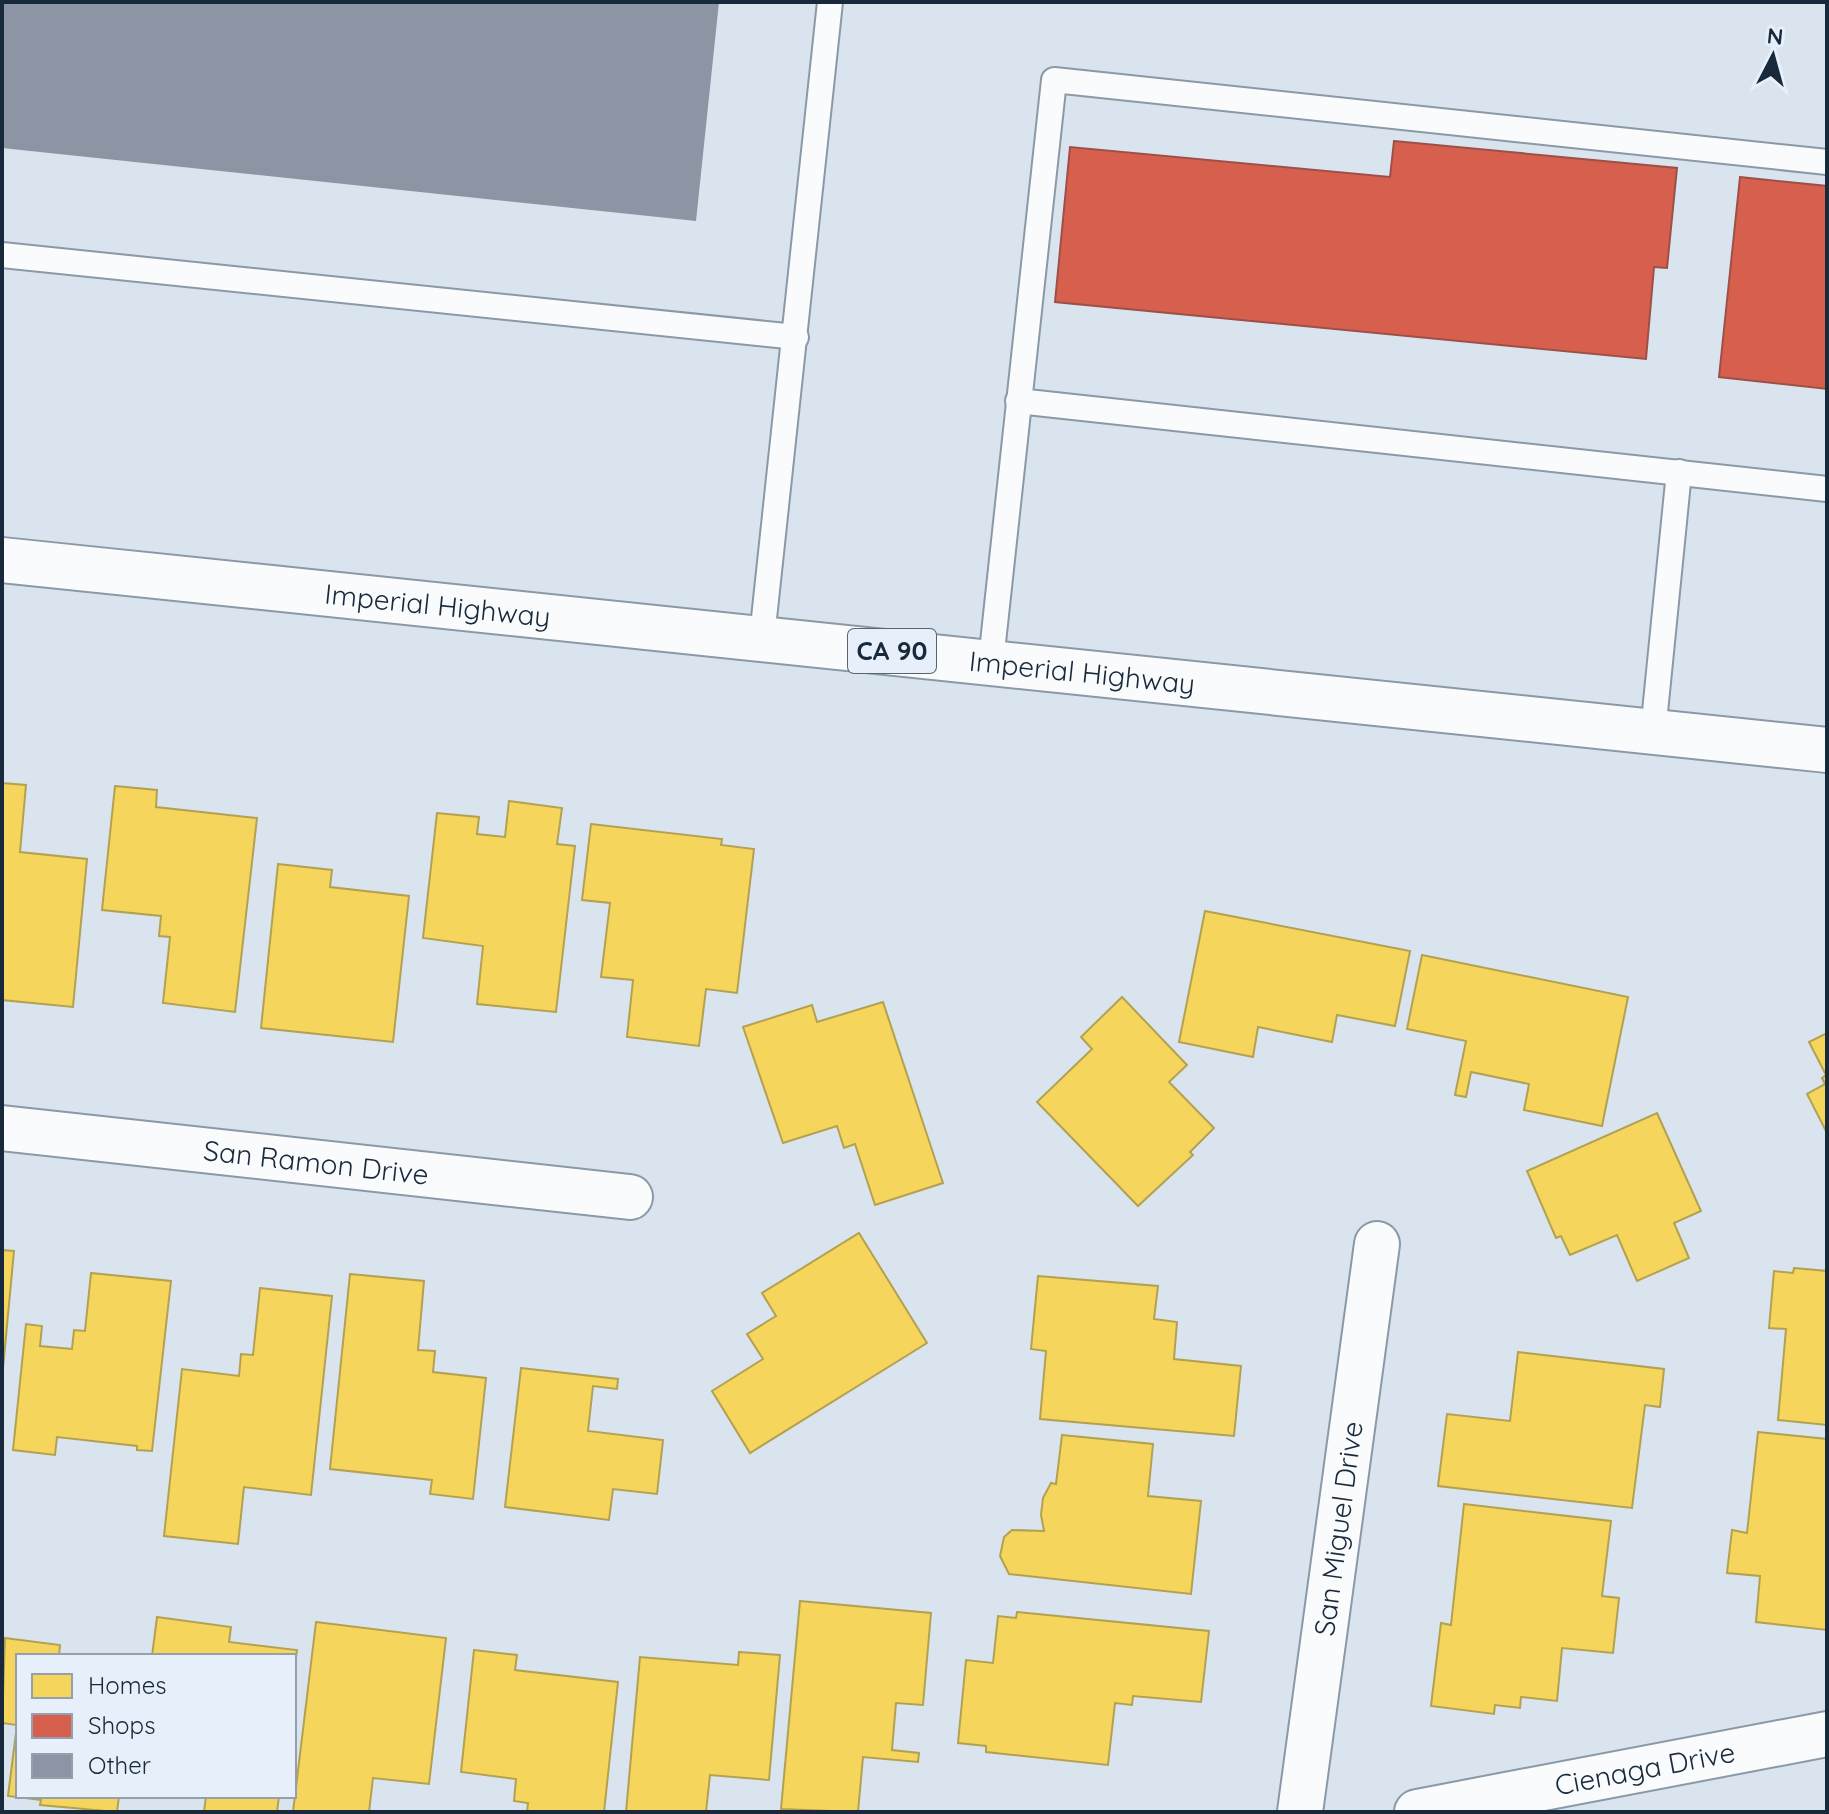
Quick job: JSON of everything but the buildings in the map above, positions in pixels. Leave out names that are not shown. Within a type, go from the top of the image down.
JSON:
[{"type":"main road","name":"Imperial Highway","points":[[2,560],[1827,750]]},
{"type":"main road","name":"San Ramon Drive","points":[[2,1128],[630,1197]]},
{"type":"main road","name":"San Miguel Drive","points":[[1300,1812],[1377,1244]]},
{"type":"main road","name":"Cienaga Drive","points":[[1417,1812],[1827,1734]]},
{"type":"lane","points":[[762,637],[830,2]]},
{"type":"lane","points":[[991,661],[1054,80],[1827,162]]},
{"type":"lane","points":[[2,255],[796,337]]},
{"type":"lane","points":[[1018,401],[1827,489]]},
{"type":"lane","points":[[1653,732],[1679,472]]}]
